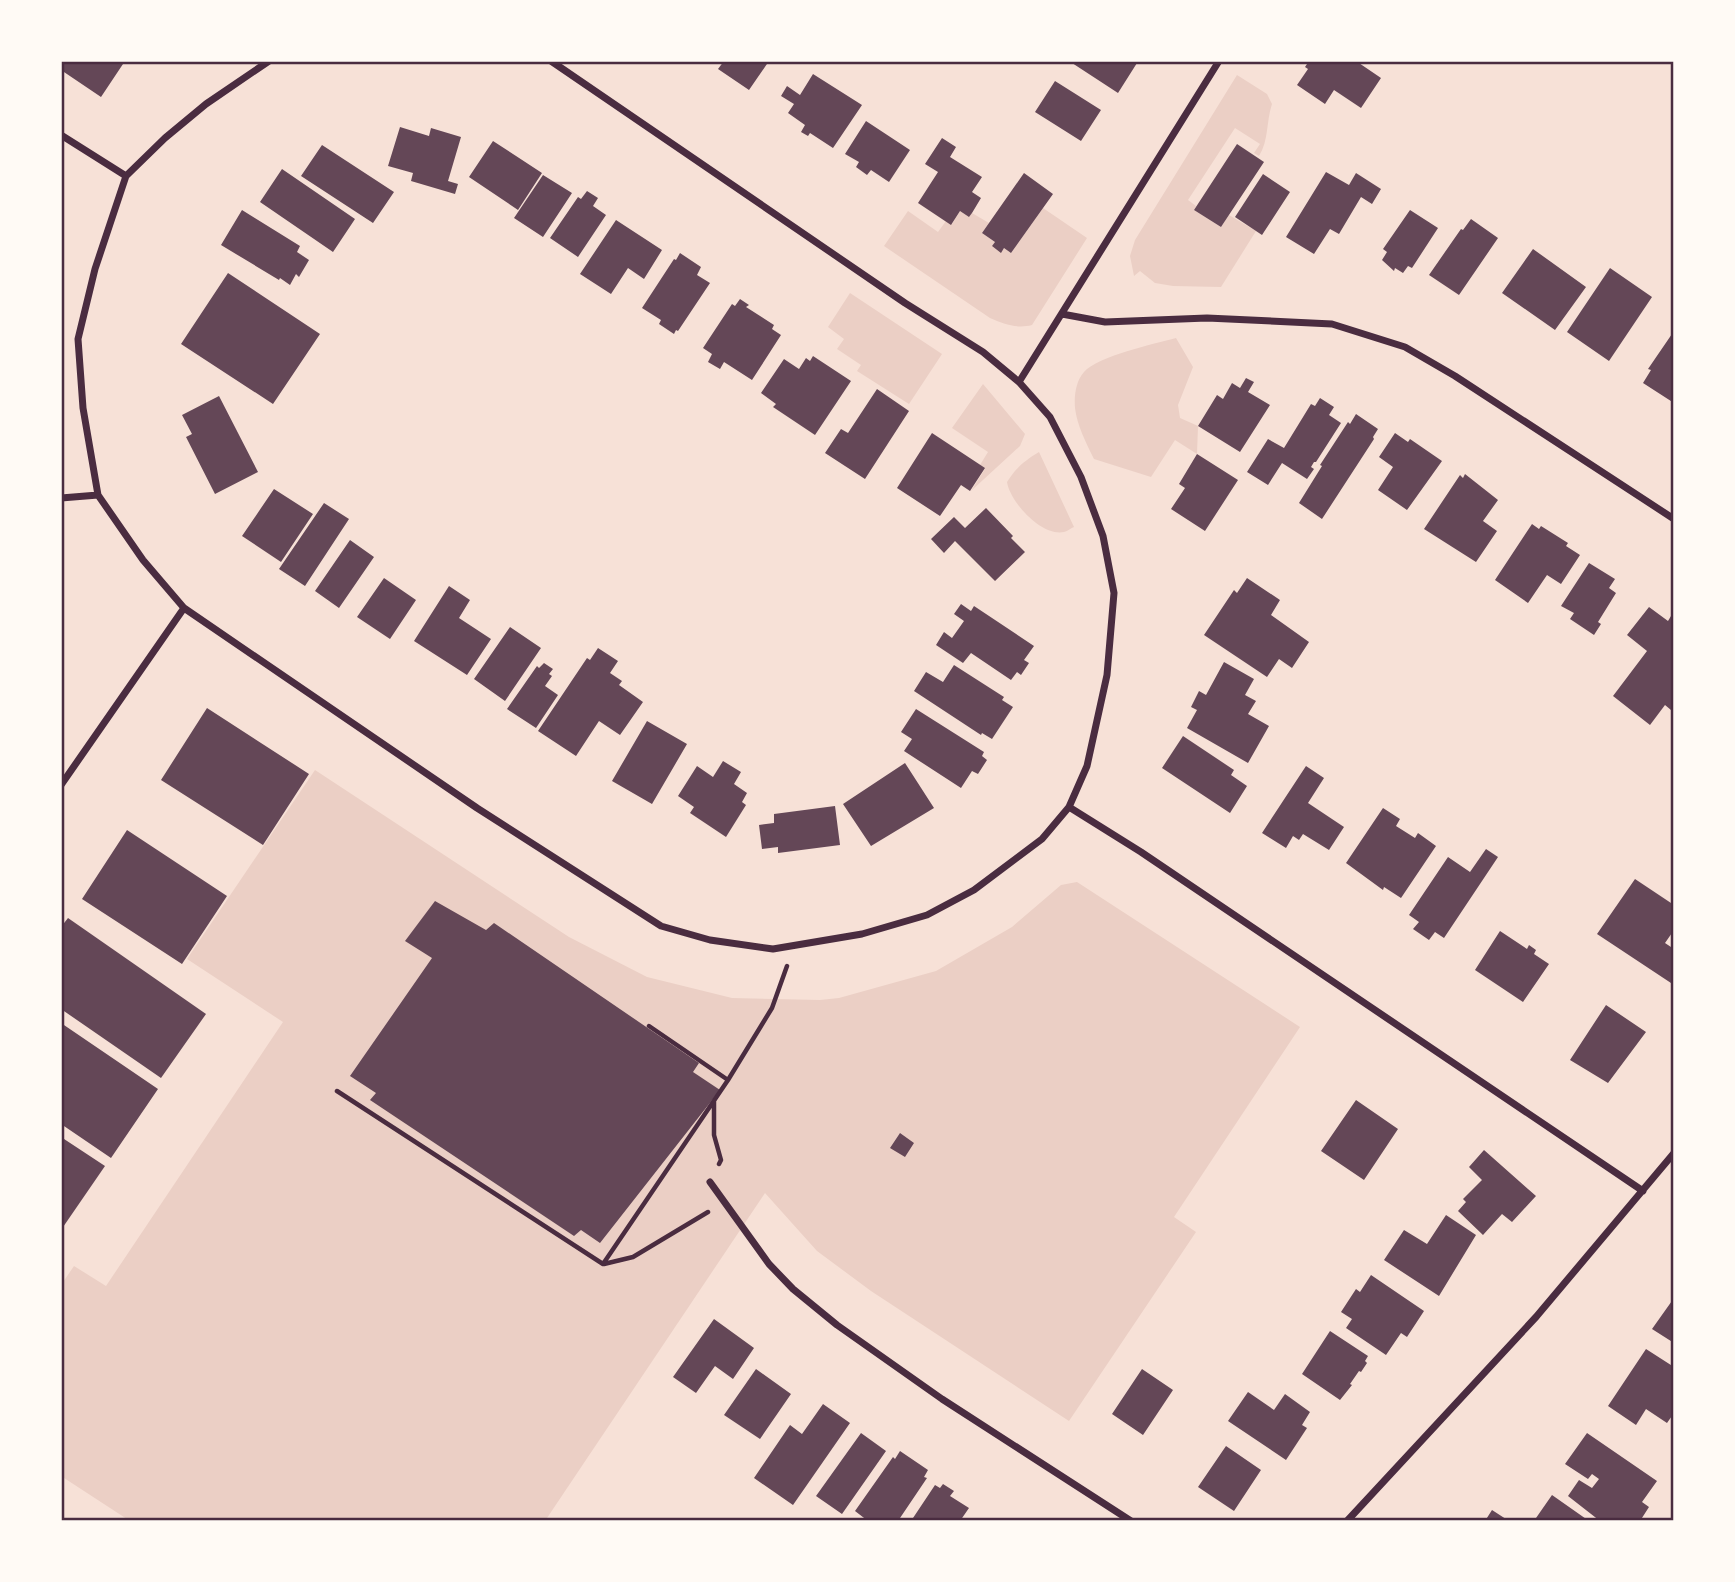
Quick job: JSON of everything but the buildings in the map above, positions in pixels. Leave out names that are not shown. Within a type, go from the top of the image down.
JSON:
[{"type":"street","points":[[269,61],[206,104],[165,138],[126,176],[95,269],[78,339],[83,408],[98,495],[144,560],[184,608],[477,808],[661,926],[710,940],[774,949],[793,948],[862,934],[927,915],[974,890],[1042,839],[1069,807],[1087,766],[1107,675],[1114,593],[1103,536],[1081,477],[1050,417],[1018,382],[983,352],[905,303],[551,61]]},
{"type":"street","points":[[1018,382],[1219,61]]},
{"type":"street","points":[[61,135],[126,176]]},
{"type":"street","points":[[1062,314],[1105,322],[1207,318],[1332,324],[1405,347],[1455,376],[1674,519]]},
{"type":"street","points":[[61,498],[98,495]]},
{"type":"street","points":[[61,785],[184,608]]},
{"type":"street","points":[[1069,807],[1141,852],[1643,1191]]},
{"type":"street","points":[[1347,1521],[1536,1317],[1674,1153]]},
{"type":"street","points":[[710,1182],[769,1264],[793,1289],[837,1325],[942,1399],[1131,1521]]},
{"type":"path","points":[[603,1264],[729,1080],[772,1008],[793,948]]},
{"type":"path","points":[[649,1026],[729,1080]]},
{"type":"path","points":[[337,1091],[603,1264],[633,1257],[724,1202]]},
{"type":"path","points":[[710,1182],[721,1160],[714,1135],[715,1100]]},
{"type":"shaded area","points":[[1237,75],[1267,94],[1272,104],[1262,150],[1259,156],[1254,153],[1260,144],[1235,128],[1188,200],[1196,206],[1194,210],[1221,227],[1229,215],[1256,231],[1221,287],[1155,283],[1140,271],[1134,276],[1130,256],[1135,240]]},
{"type":"shaded area","points":[[1043,208],[1087,238],[1032,325],[1016,326],[990,318],[884,246],[908,211],[938,232],[946,221],[952,224],[960,211],[969,217],[972,213],[989,223],[982,233],[995,242],[992,246],[1001,252],[1004,248],[1011,253]]},
{"type":"shaded area","points":[[850,293],[942,354],[909,404],[857,371],[861,365],[837,349],[844,339],[828,327]]},
{"type":"shaded area","points":[[1176,338],[1193,367],[1178,405],[1180,418],[1198,426],[1197,454],[1175,440],[1151,477],[1094,459],[1075,408],[1076,388],[1081,376],[1091,366],[1113,356]]},
{"type":"shaded area","points":[[983,384],[1025,434],[1020,446],[971,491],[985,469],[980,465],[988,452],[952,428]]},
{"type":"shaded area","points":[[1039,452],[1074,527],[1065,532],[1055,532],[1037,524],[1021,508],[1009,490],[1007,482],[1014,473]]},
{"type":"shaded area","points":[[315,770],[569,937],[647,977],[732,998],[839,998],[936,971],[1012,927],[1061,885],[1077,882],[1300,1027],[1174,1217],[1196,1232],[1069,1421],[871,1291],[817,1251],[765,1193],[545,1521],[130,1521],[61,1476],[61,1285],[74,1266],[106,1286],[283,1022],[187,959]]}]
